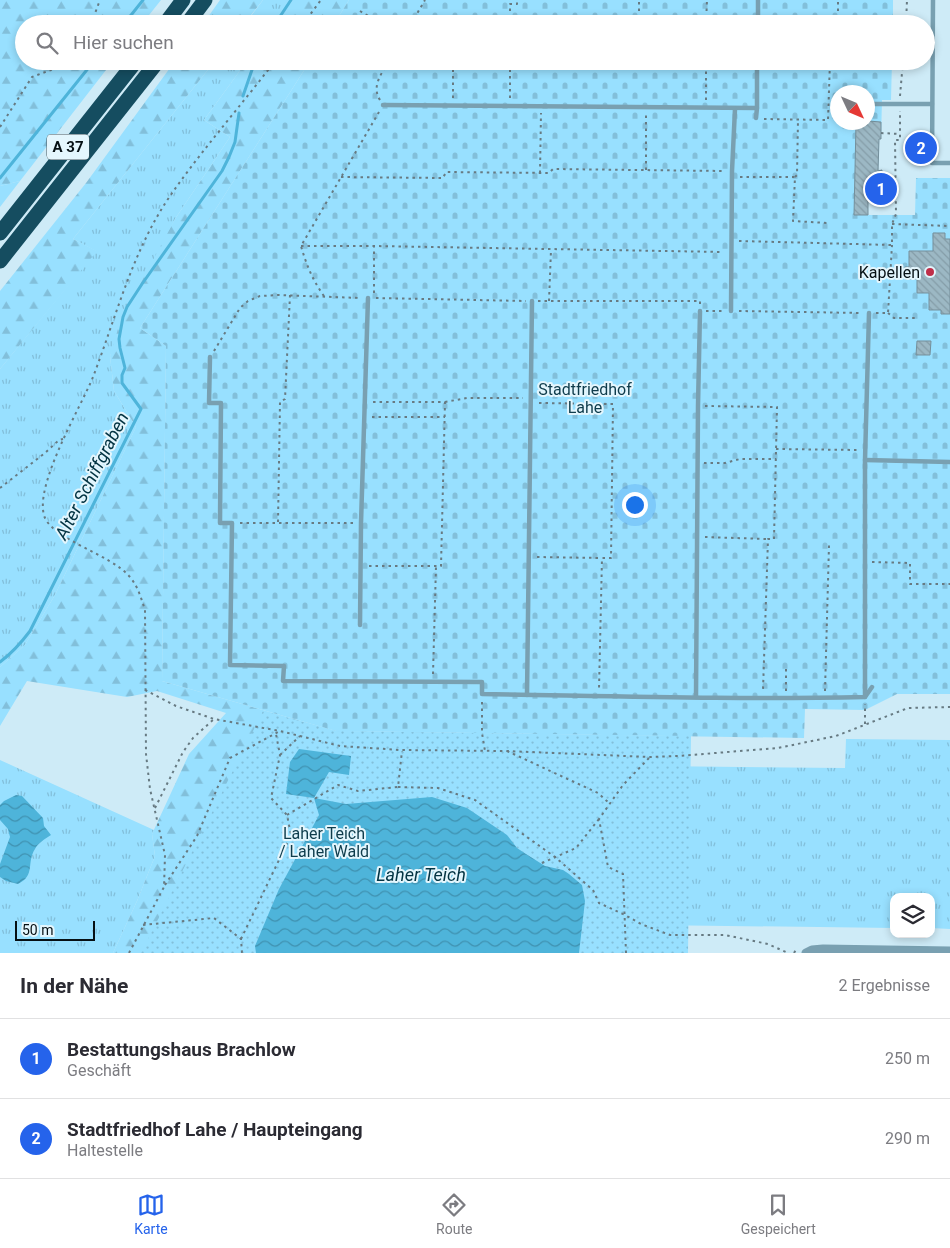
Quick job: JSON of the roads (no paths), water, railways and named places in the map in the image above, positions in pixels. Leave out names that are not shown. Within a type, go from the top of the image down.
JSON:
[{"type":"highway","points":[[172,15],[183,0]]},
{"type":"highway","points":[[193,15],[204,0]]},
{"type":"highway","name":"A 37","points":[[0,233],[129,70]]},
{"type":"highway","name":"A 37","points":[[0,261],[151,70]]},
{"type":"street","points":[[806,953],[812,950],[823,949],[950,951]]},
{"type":"lane","points":[[758,0],[758,15]]},
{"type":"lane","points":[[933,0],[933,15]]},
{"type":"lane","points":[[756,118],[757,70]]},
{"type":"lane","points":[[932,70],[932,163],[950,163]]},
{"type":"lane","points":[[875,104],[932,104]]},
{"type":"lane","points":[[383,105],[757,108]]},
{"type":"lane","points":[[731,311],[732,171],[735,108]]},
{"type":"lane","points":[[360,625],[368,298]]},
{"type":"lane","points":[[527,695],[532,301]]},
{"type":"lane","points":[[696,697],[700,311]]},
{"type":"lane","points":[[865,697],[865,460],[869,313]]},
{"type":"lane","points":[[210,357],[209,403],[221,403],[220,523],[232,523],[230,665],[284,666],[283,681],[482,682],[482,694],[599,697],[865,697]]},
{"type":"lane","points":[[865,460],[950,462]]},
{"type":"lane","points":[[865,697],[872,686]]},
{"type":"water","points":[[299,749],[351,756],[349,775],[329,772],[314,798],[286,794],[290,762]]},
{"type":"water","points":[[16,795],[22,796],[43,818],[44,826],[51,835],[36,847],[32,854],[29,873],[18,884],[6,881],[0,877],[0,864],[10,837],[8,829],[0,820],[0,805]]},
{"type":"water","name":"Laher Teich","points":[[432,797],[467,808],[507,835],[517,848],[545,866],[563,870],[582,885],[585,901],[579,953],[256,953],[255,946],[279,889],[319,815],[314,798],[346,804]]},
{"type":"waterway","points":[[131,15],[143,0]]},
{"type":"waterway","name":"Alter Schiffgraben","points":[[281,15],[291,0]]},
{"type":"waterway","points":[[0,178],[87,70]]},
{"type":"waterway","name":"Alter Schiffgraben","points":[[243,96],[252,70]]},
{"type":"waterway","name":"Alter Schiffgraben","points":[[0,662],[16,648],[30,631],[141,409],[122,383],[122,375],[125,368],[119,339],[123,317],[127,307],[142,284],[222,171],[235,142],[239,113]]},
{"type":"place","name":"Stadtfriedhof Lahe / Haupteingang","points":[[921,148]]},
{"type":"place","name":"Bestattungshaus Brachlow","points":[[881,189]]},
{"type":"place","name":"Kapellen","points":[[930,272]]},
{"type":"park label","name":"Stadtfriedhof Lahe","points":[[585,398]]},
{"type":"park label","name":"Laher Teich / Laher Wald","points":[[324,842]]}]
